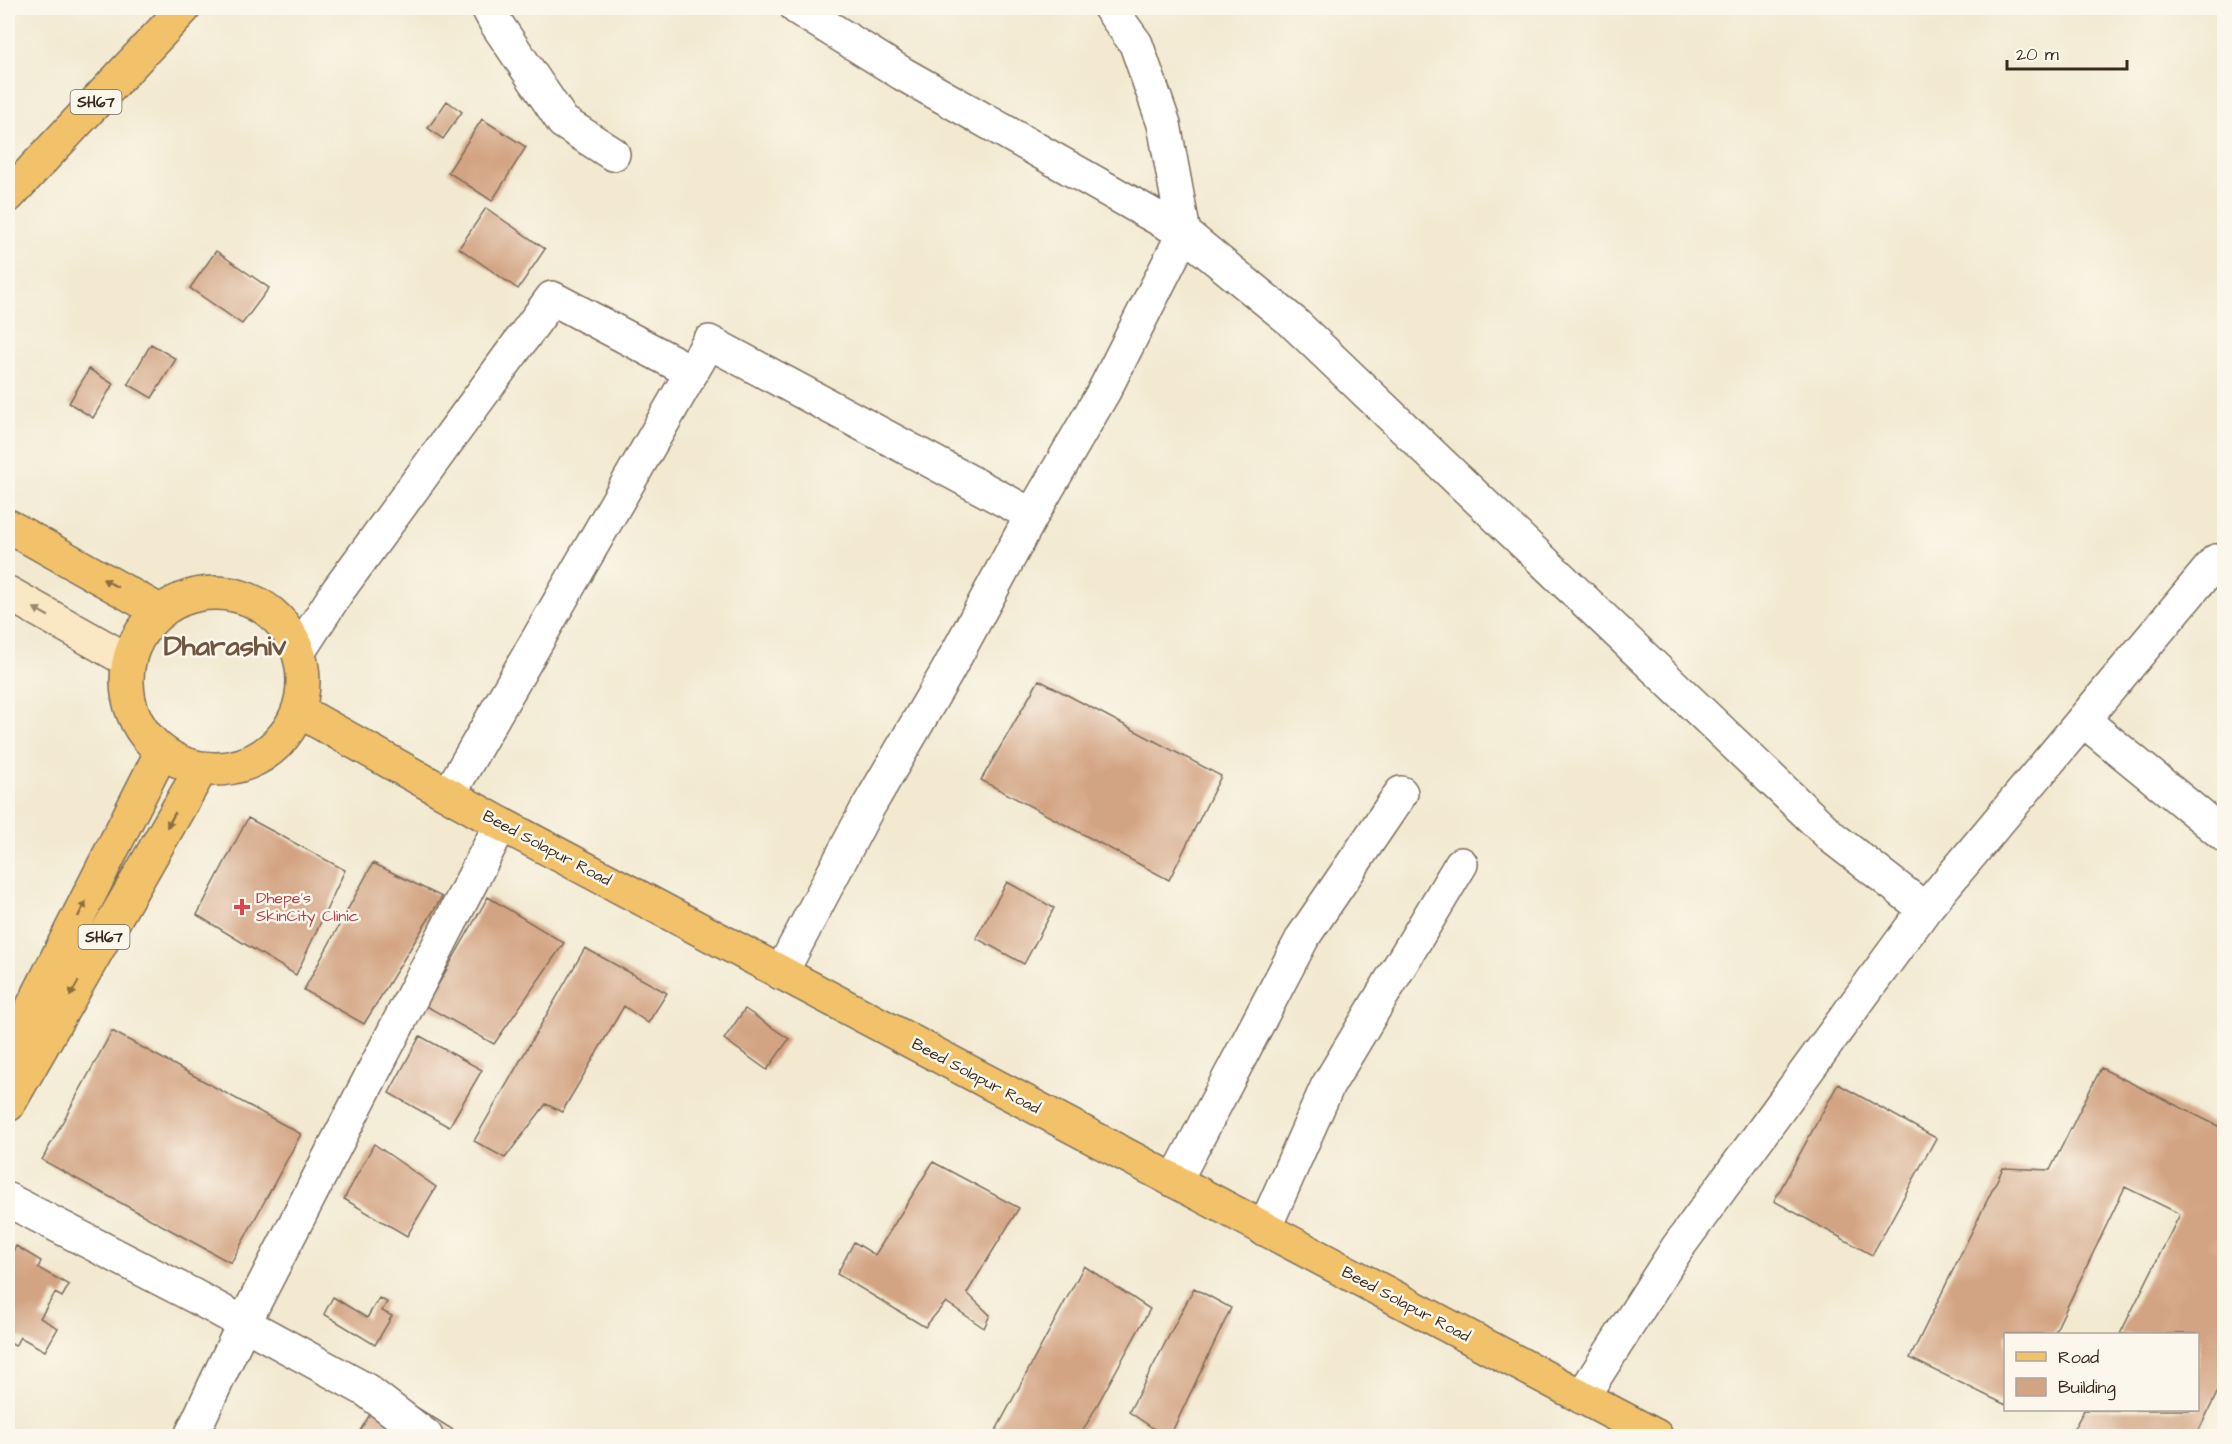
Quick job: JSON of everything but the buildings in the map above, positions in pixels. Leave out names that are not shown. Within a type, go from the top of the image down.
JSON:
[{"type":"main road","name":"SH67","points":[[8,196],[184,8]]},
{"type":"main road","points":[[8,526],[160,612]]},
{"type":"main road","points":[[209,592],[237,595],[263,606],[284,624],[299,651],[304,681],[299,711],[284,738],[260,758],[231,769],[201,769],[172,759],[148,739],[133,716],[127,689],[129,661],[140,635],[160,612],[182,599],[209,592]]},
{"type":"main road","points":[[8,593],[129,661]]},
{"type":"main road","name":"Beed Solapur Road","points":[[299,711],[501,824],[1656,1437]]},
{"type":"main road","points":[[8,1055],[162,751]]},
{"type":"main road","name":"SH67","points":[[8,1105],[201,769]]},
{"type":"street","points":[[488,8],[562,122],[613,154]]},
{"type":"street","points":[[797,8],[903,74],[1184,233],[1293,322],[1833,838],[1925,909]]},
{"type":"street","points":[[781,973],[867,809],[947,672],[1032,515],[1104,391],[1184,233],[1164,124],[1136,44],[1110,8]]},
{"type":"street","points":[[299,651],[337,592],[552,298],[692,372]]},
{"type":"street","points":[[448,794],[709,342],[1032,515]]},
{"type":"street","points":[[1582,1397],[1678,1247],[1925,909],[2216,561],[2224,568]]},
{"type":"street","points":[[2083,720],[2224,835]]},
{"type":"street","points":[[1174,1181],[1303,937],[1401,793]]},
{"type":"street","points":[[191,1437],[244,1323],[501,824]]},
{"type":"street","points":[[1264,1229],[1327,1086],[1461,864]]},
{"type":"street","points":[[8,1200],[244,1323],[366,1390],[426,1437]]},
{"type":"place","name":"Dhepe's SkinCity Clinic","points":[[242,907]]},
{"type":"district","name":"Dharashiv","points":[[225,646]]}]
